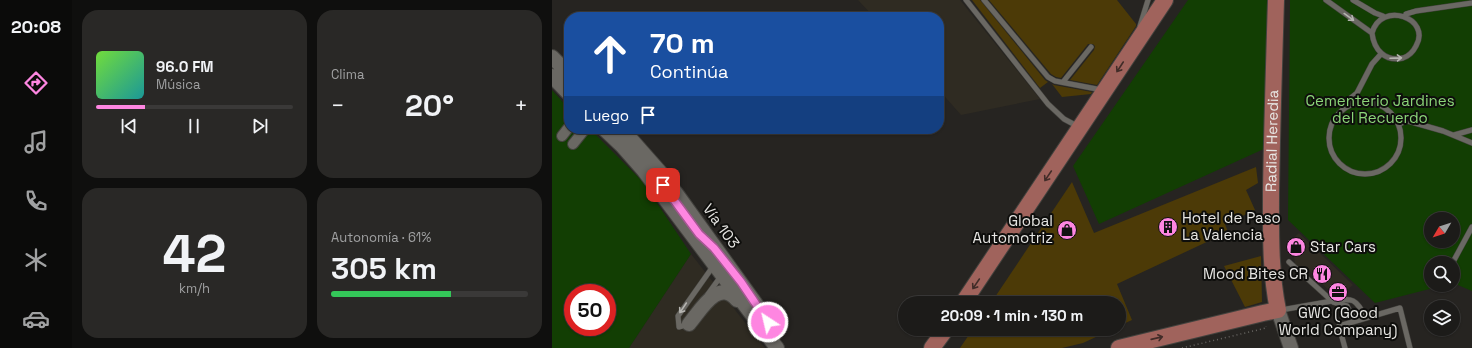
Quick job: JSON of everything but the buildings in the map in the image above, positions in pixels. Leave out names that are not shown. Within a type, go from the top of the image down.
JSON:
[{"type":"main road","points":[[968,296],[1165,0]]},
{"type":"main road","points":[[1270,0],[1269,92],[1272,142]]},
{"type":"main road","name":"Radial Heredia","points":[[1276,0],[1272,142],[1271,267],[1278,310]]},
{"type":"main road","points":[[552,57],[564,69]]},
{"type":"main road","points":[[552,66],[564,77]]},
{"type":"main road","points":[[552,76],[564,89]]},
{"type":"main road","name":"Vía 103","points":[[609,134],[644,171],[777,348]]},
{"type":"main road","points":[[621,134],[648,164],[699,234],[714,248],[719,269],[733,273],[741,282]]},
{"type":"main road","name":"Vía 103","points":[[626,134],[660,172],[714,248],[741,282],[786,348]]},
{"type":"main road","points":[[689,324],[716,294],[729,292],[777,348]]},
{"type":"main road","points":[[1119,348],[1263,312],[1278,310],[1291,348]]},
{"type":"street","points":[[573,144],[580,134]]},
{"type":"lane","points":[[966,0],[1048,104],[1064,119],[1081,127]]},
{"type":"lane","points":[[984,0],[1051,80],[1104,90]]},
{"type":"lane","points":[[1135,44],[1148,0]]},
{"type":"lane","points":[[1326,0],[1372,34]]},
{"type":"lane","points":[[1353,0],[1383,16]]},
{"type":"lane","points":[[1406,14],[1416,11],[1472,3]]},
{"type":"lane","points":[[1390,12],[1406,14],[1413,19],[1418,27],[1418,44],[1413,52],[1406,57],[1397,59],[1388,58],[1381,54],[1376,48],[1372,34],[1374,26],[1383,16],[1390,12]]},
{"type":"lane","points":[[1063,82],[1092,47]]},
{"type":"lane","points":[[1343,109],[1347,101],[1357,93],[1372,64],[1381,54]]},
{"type":"lane","points":[[1374,103],[1384,108],[1392,115],[1398,124],[1401,141],[1399,150],[1395,158],[1382,170],[1373,174],[1364,175],[1356,173],[1347,170],[1334,158],[1328,140],[1332,123],[1336,115],[1352,104],[1374,103]]},
{"type":"lane","points":[[1398,124],[1408,121],[1454,135],[1472,143]]},
{"type":"lane","points":[[1454,135],[1472,130]]},
{"type":"lane","points":[[1456,256],[1472,228]]},
{"type":"lane","points":[[1290,262],[1332,301],[1347,306],[1355,321]]},
{"type":"lane","points":[[719,269],[689,324],[679,327],[678,316],[719,269]]},
{"type":"lane","points":[[1278,310],[1347,299],[1357,303],[1366,318]]},
{"type":"lane","points":[[1345,348],[1339,326],[1400,308],[1410,348]]},
{"type":"path","points":[[1182,348],[1266,328],[1266,324]]},
{"type":"shaded area","points":[[858,0],[960,0],[1040,99],[961,115],[944,96],[944,12],[869,12]]},
{"type":"shaded area","points":[[1299,233],[1353,285],[1337,299],[1309,270],[1305,274],[1295,264],[1294,257],[1296,255],[1290,248],[1289,242]]},
{"type":"shaded area","points":[[691,254],[765,348],[629,348]]},
{"type":"green space","points":[[1188,0],[1267,0],[1266,148],[1099,224],[1073,166]]},
{"type":"green space","name":"Cementerio Jardines del Recuerdo","points":[[1290,0],[1472,0],[1472,291],[1460,286],[1460,256],[1424,256],[1424,290],[1375,303],[1288,220]]},
{"type":"green space","points":[[552,90],[564,103],[564,134],[595,134],[643,182],[691,254],[629,348],[552,348]]},
{"type":"place","name":"Hotel de Paso La Valencia","points":[[1168,227]]},
{"type":"place","name":"Global Automotriz","points":[[1067,230]]},
{"type":"place","name":"Star Cars","points":[[1296,247]]},
{"type":"place","name":"Mood Bites CR","points":[[1322,274]]},
{"type":"place","name":"GWC (Good World Company)","points":[[1338,292]]},
{"type":"route","points":[[663,185],[699,234],[714,248],[741,282],[768,322]]}]
